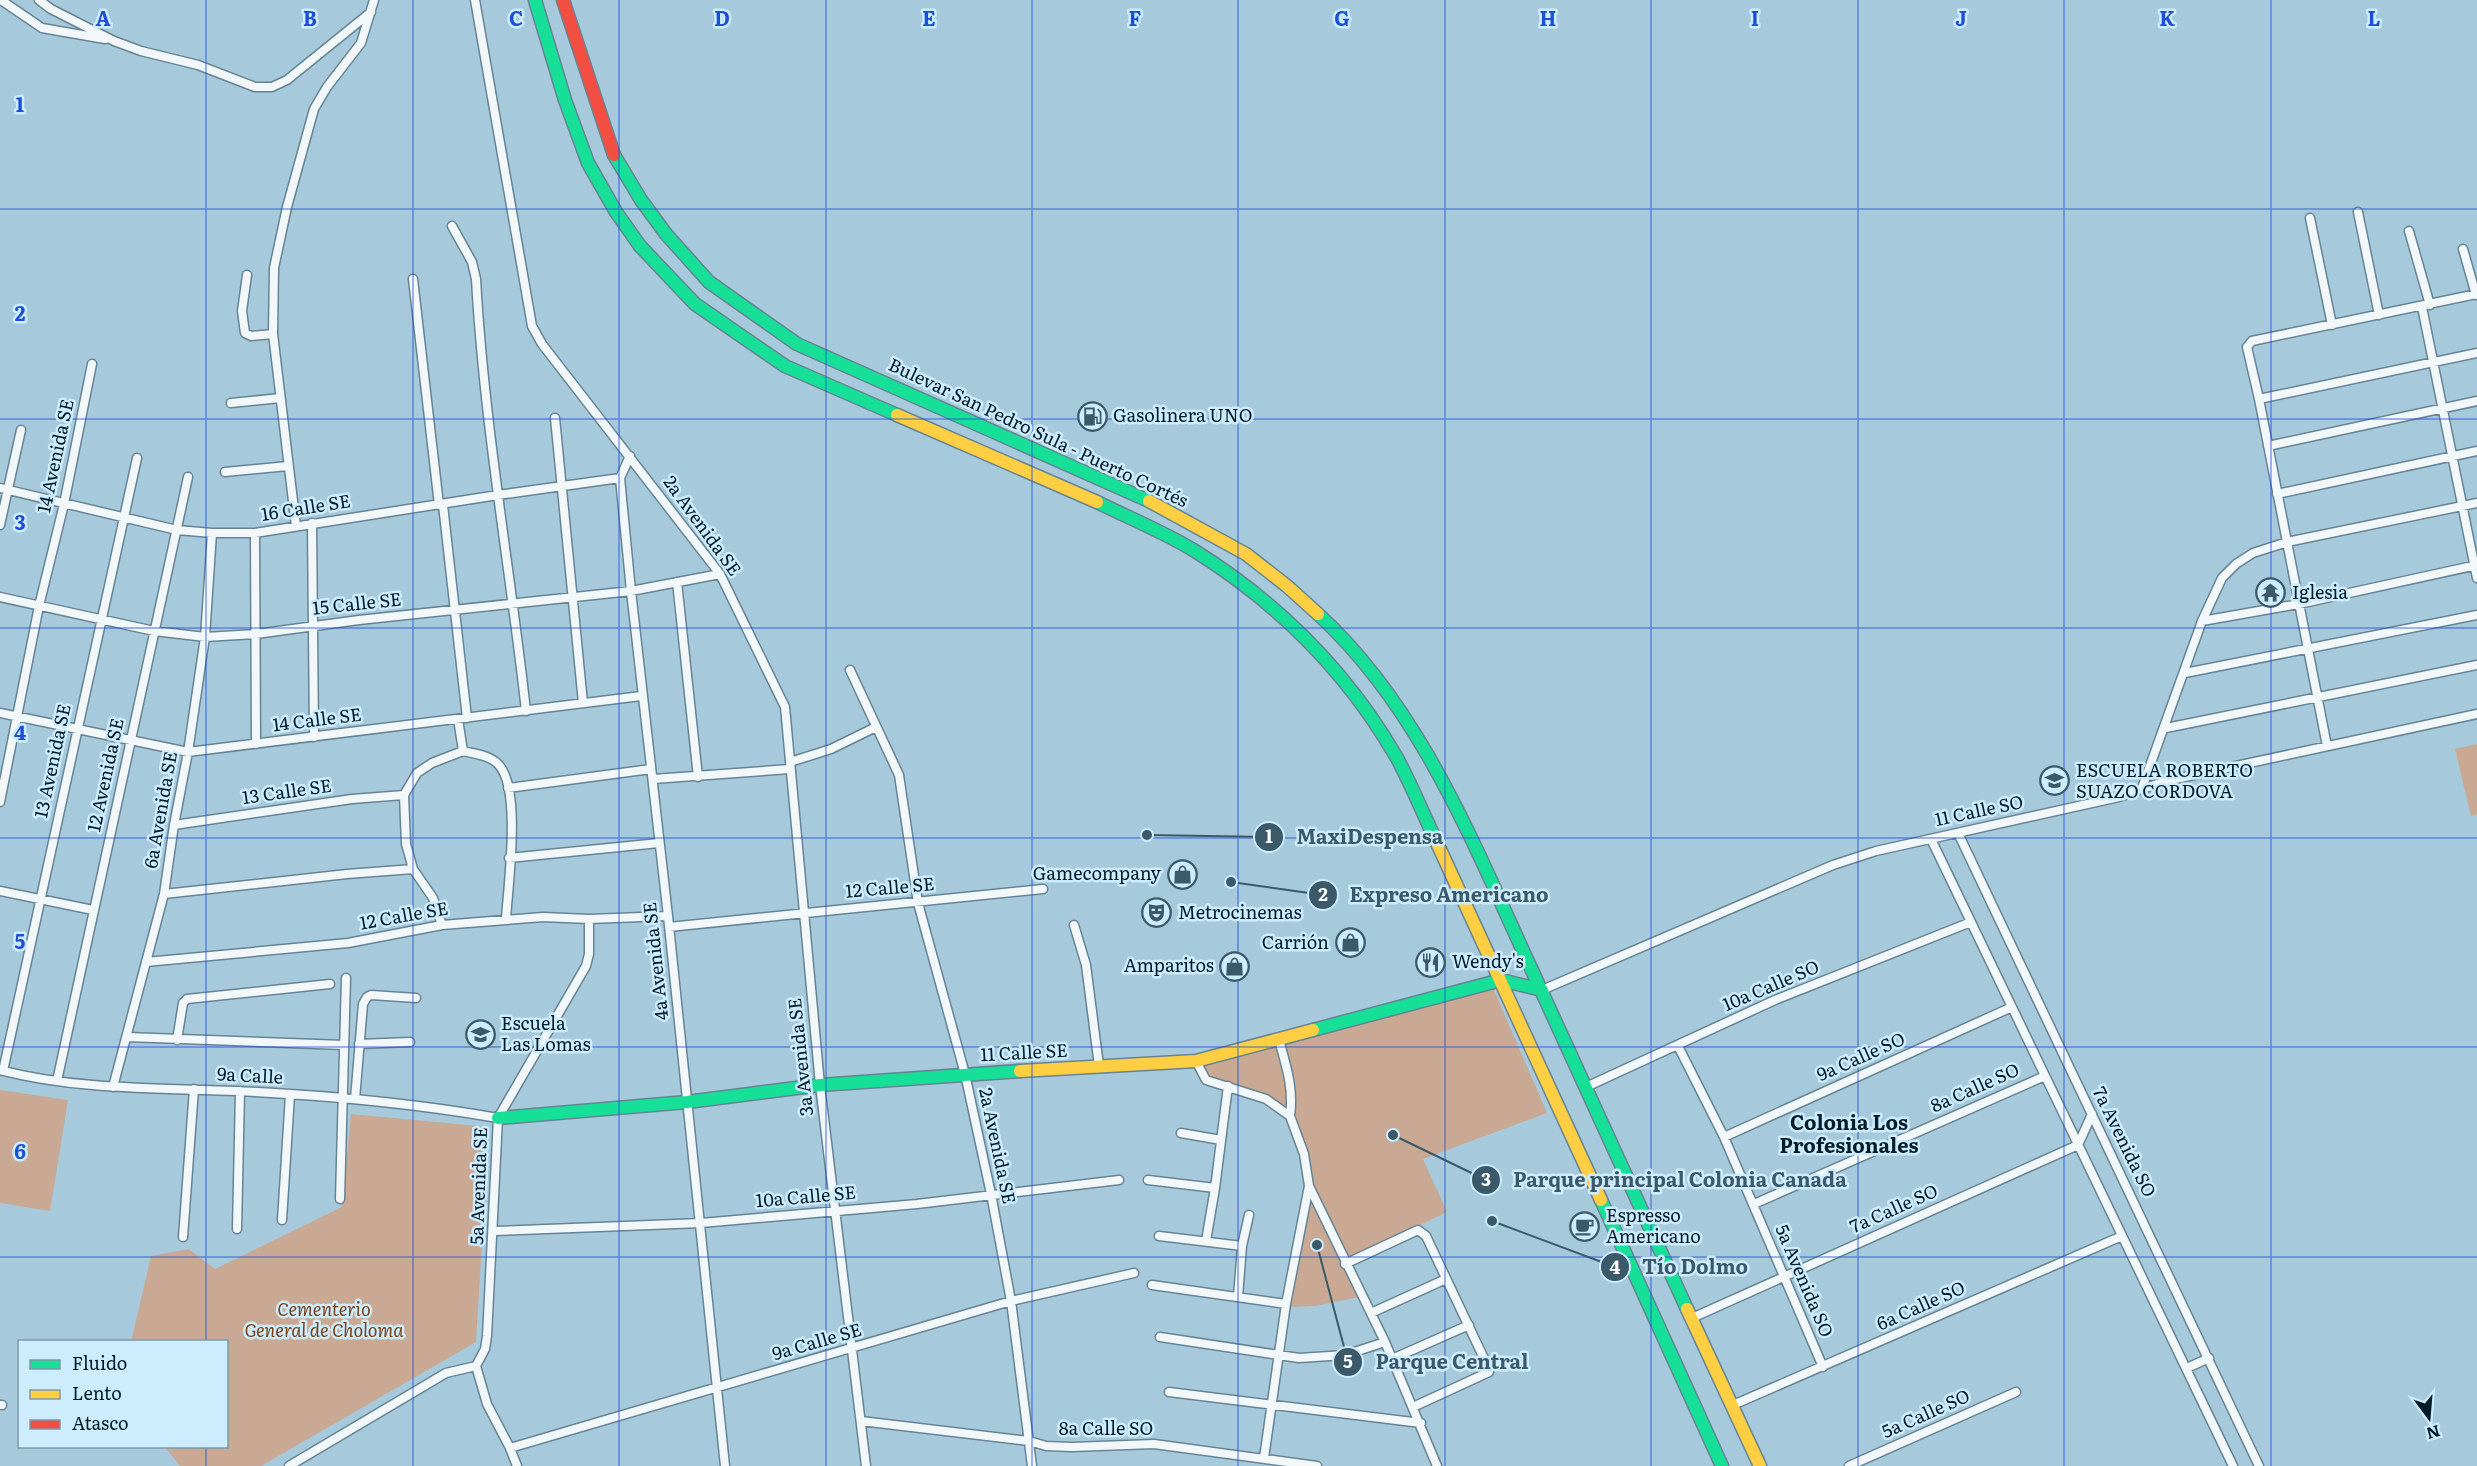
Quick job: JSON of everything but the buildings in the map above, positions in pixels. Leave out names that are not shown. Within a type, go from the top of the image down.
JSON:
[{"type":"main road","name":"Bulevar San Pedro Sula - Puerto Cortés","points":[[536,0],[565,100],[588,163],[616,212],[640,246],[695,304],[784,366],[1089,498],[1193,550],[1254,591],[1311,644],[1361,702],[1397,759],[1501,980],[1722,1466]]},
{"type":"main road","name":"Bulevar San Pedro Sula - Puerto Cortés","points":[[562,0],[614,156],[647,209],[709,282],[797,344],[1150,501],[1246,554],[1287,586],[1331,626],[1381,685],[1429,756],[1542,990],[1760,1466]]},
{"type":"main road","name":"11 Calle SE","points":[[498,1119],[687,1102],[820,1085],[1196,1061],[1501,980],[1542,990]]},
{"type":"street","points":[[1,0],[42,28],[114,41]]},
{"type":"street","points":[[39,0],[51,9],[114,41],[141,51],[198,65],[255,87],[273,87],[287,80],[372,11]]},
{"type":"street","points":[[296,526],[273,334],[274,268],[287,207],[314,109],[327,87],[361,43],[374,0]]},
{"type":"street","name":"2a Avenida SE","points":[[475,0],[532,326],[542,344],[720,574],[758,650]]},
{"type":"street","points":[[2358,212],[2379,315]]},
{"type":"street","points":[[2310,218],[2332,325]]},
{"type":"street","points":[[452,226],[472,262],[476,279],[498,495],[514,604],[526,711]]},
{"type":"street","points":[[2409,231],[2426,306],[2433,362],[2477,578]]},
{"type":"street","points":[[2327,746],[2247,346],[2248,343],[2476,295],[2463,249]]},
{"type":"street","points":[[247,275],[242,311],[245,333],[251,336],[273,334]]},
{"type":"street","points":[[413,279],[455,610],[463,718],[463,751]]},
{"type":"street","points":[[2259,399],[2477,353]]},
{"type":"street","name":"14 Avenida SE","points":[[0,802],[39,606],[64,504],[92,364]]},
{"type":"street","points":[[231,403],[280,399]]},
{"type":"street","points":[[2268,446],[2477,401]]},
{"type":"street","points":[[555,418],[583,704]]},
{"type":"street","points":[[0,525],[4,489],[21,430]]},
{"type":"street","points":[[2277,494],[2477,451]]},
{"type":"street","name":"4a Avenida SE","points":[[630,456],[620,478],[630,591],[668,916],[725,1466]]},
{"type":"street","name":"13 Avenida SE","points":[[2,1071],[137,458]]},
{"type":"street","points":[[225,472],[288,466]]},
{"type":"street","name":"12 Avenida SE","points":[[57,1081],[188,477]]},
{"type":"street","name":"16 Calle SE","points":[[4,489],[177,530],[255,533],[620,478]]},
{"type":"street","points":[[2142,788],[2166,728],[2202,621],[2222,578],[2236,564],[2253,553],[2287,542],[2477,503]]},
{"type":"street","points":[[312,523],[314,737]]},
{"type":"street","name":"6a Avenida SE","points":[[113,1087],[164,894],[205,637],[212,533]]},
{"type":"street","points":[[255,533],[256,744]]},
{"type":"street","points":[[2202,621],[2476,566]]},
{"type":"street","name":"15 Calle SE","points":[[0,597],[154,631],[205,637],[256,634],[630,591],[720,574]]},
{"type":"street","points":[[677,582],[698,777]]},
{"type":"street","points":[[2185,674],[2477,615]]},
{"type":"street","name":"3a Avenida SE","points":[[758,650],[785,707],[820,1085],[866,1466]]},
{"type":"street","points":[[2166,728],[2477,665]]},
{"type":"street","name":"2a Avenida SE","points":[[850,670],[899,775],[918,903],[965,1074],[991,1194],[1011,1302],[1032,1466]]},
{"type":"street","name":"14 Calle SE","points":[[0,713],[130,742],[188,752],[641,696]]},
{"type":"street","name":"11 Calle SO","points":[[1542,990],[1833,865],[1876,851],[2119,797],[2142,788],[2477,714]]},
{"type":"street","points":[[653,779],[698,777],[790,765],[831,749],[876,727]]},
{"type":"street","points":[[442,925],[433,898],[413,869],[406,843],[404,795],[417,773],[432,763],[463,751],[483,755],[497,764],[508,788],[513,831],[509,858],[506,919]]},
{"type":"street","points":[[508,788],[651,769]]},
{"type":"street","name":"13 Calle SE","points":[[174,825],[352,799],[404,795]]},
{"type":"street","name":"7a Avenida SO","points":[[1958,833],[2210,1358],[2259,1466]]},
{"type":"street","points":[[1932,839],[2233,1466]]},
{"type":"street","points":[[509,858],[659,843]]},
{"type":"street","points":[[164,894],[347,873],[413,869]]},
{"type":"street","name":"12 Calle SE","points":[[669,927],[1043,889]]},
{"type":"street","points":[[0,891],[93,910]]},
{"type":"street","name":"12 Calle SE","points":[[146,962],[348,943],[442,925],[506,919],[668,916]]},
{"type":"street","name":"5a Avenida SE","points":[[476,1366],[487,1336],[498,1119],[586,966],[590,954],[589,919]]},
{"type":"street","name":"10a Calle SO","points":[[1586,1087],[1775,1000],[1971,922]]},
{"type":"street","points":[[1074,925],[1086,965],[1099,1066]]},
{"type":"street","points":[[340,1199],[346,978]]},
{"type":"street","points":[[177,1040],[183,1003],[187,999],[330,984]]},
{"type":"street","points":[[356,1099],[363,1004],[367,996],[416,998]]},
{"type":"street","name":"9a Calle SO","points":[[1724,1137],[2012,1007]]},
{"type":"street","points":[[128,1037],[344,1045]]},
{"type":"street","points":[[1279,1040],[1289,1077],[1292,1103],[1290,1116],[1304,1154],[1309,1186],[1385,1342],[1421,1423],[1437,1466]]},
{"type":"street","points":[[359,1044],[410,1042]]},
{"type":"street","name":"5a Avenida SO","points":[[1678,1046],[1724,1137],[1823,1367]]},
{"type":"street","points":[[1196,1061],[1206,1080],[1266,1099],[1290,1116]]},
{"type":"street","name":"9a Calle","points":[[2,1071],[57,1081],[113,1087],[240,1091],[356,1099],[426,1106],[498,1119]]},
{"type":"street","name":"8a Calle SO","points":[[1754,1204],[2045,1076]]},
{"type":"street","points":[[1206,1241],[1228,1086]]},
{"type":"street","points":[[183,1237],[194,1089]]},
{"type":"street","points":[[237,1229],[240,1091]]},
{"type":"street","points":[[282,1220],[291,1095]]},
{"type":"street","points":[[2078,1145],[2092,1114]]},
{"type":"street","points":[[1181,1133],[1221,1140]]},
{"type":"street","name":"7a Calle SO","points":[[1692,1317],[2078,1145]]},
{"type":"street","name":"10a Calle SE","points":[[494,1231],[701,1223],[836,1212],[1119,1180]]},
{"type":"street","points":[[1148,1180],[1215,1188]]},
{"type":"street","points":[[1264,1458],[1286,1304],[1309,1186]]},
{"type":"street","points":[[1238,1297],[1242,1246],[1249,1215]]},
{"type":"street","points":[[1345,1263],[1418,1230],[1426,1236],[1469,1325],[1489,1372],[1413,1407]]},
{"type":"street","points":[[1159,1236],[1242,1246]]},
{"type":"street","name":"6a Calle SO","points":[[1732,1405],[2122,1236]]},
{"type":"street","name":"9a Calle SE","points":[[510,1448],[1011,1302],[1134,1273]]},
{"type":"street","points":[[1371,1313],[1446,1279]]},
{"type":"street","points":[[1152,1285],[1286,1304]]},
{"type":"street","points":[[1392,1359],[1469,1325]]},
{"type":"street","points":[[1160,1337],[1299,1358],[1346,1355],[1385,1342]]},
{"type":"street","points":[[2187,1368],[2210,1358]]},
{"type":"street","points":[[290,1466],[446,1373],[476,1366],[487,1404],[517,1466]]},
{"type":"street","points":[[1169,1392],[1421,1423]]},
{"type":"street","name":"5a Calle SO","points":[[1850,1466],[2016,1392]]},
{"type":"street","name":"8a Calle SO","points":[[861,1421],[1029,1441],[1046,1446],[1072,1448],[1154,1444],[1317,1466]]},
{"type":"green space","points":[[2477,744],[2477,814],[2471,816],[2455,749]]},
{"type":"green space","points":[[1491,983],[1547,1113],[1423,1159],[1447,1212],[1346,1261],[1311,1184],[1292,1115],[1268,1096],[1206,1080],[1196,1061]]},
{"type":"green space","points":[[0,1090],[68,1100],[50,1211],[0,1203]]},
{"type":"green space","name":"Cementerio General de Choloma","points":[[351,1114],[489,1127],[476,1342],[261,1466],[180,1466],[166,1448],[228,1448],[228,1340],[131,1340],[151,1256],[189,1249],[215,1269],[342,1207]]},
{"type":"green space","points":[[1309,1193],[1359,1297],[1315,1306],[1290,1307]]},
{"type":"traffic: fast","points":[[535,0],[565,100],[588,163],[616,212],[640,246],[695,304],[785,366],[897,415]]},
{"type":"traffic: fast","points":[[614,155],[641,200],[666,234],[709,282],[797,344],[1149,501]]},
{"type":"traffic: fast","points":[[1097,502],[1195,551],[1255,593],[1309,642],[1356,697],[1378,727],[1397,758],[1438,845]]},
{"type":"traffic: fast","points":[[1318,614],[1354,651],[1386,691],[1415,734],[1441,779],[1487,872],[1687,1309]]},
{"type":"traffic: fast","points":[[1313,1030],[1501,980],[1542,990]]},
{"type":"traffic: fast","points":[[498,1118],[687,1102],[820,1085],[1020,1071]]},
{"type":"traffic: fast","points":[[1601,1200],[1722,1466]]},
{"type":"traffic: slow","points":[[897,415],[1097,502]]},
{"type":"traffic: slow","points":[[1149,501],[1246,554],[1318,614]]},
{"type":"traffic: slow","points":[[1438,845],[1601,1200]]},
{"type":"traffic: slow","points":[[1020,1071],[1196,1061],[1313,1030]]},
{"type":"traffic: slow","points":[[1687,1309],[1760,1466]]},
{"type":"traffic: jam","points":[[563,0],[614,155]]},
{"type":"place","name":"Gasolinera UNO","points":[[1092,416]]},
{"type":"place","name":"Iglesia","points":[[2271,593]]},
{"type":"place","name":"ESCUELA ROBERTO SUAZO CORDOVA","points":[[2055,781]]},
{"type":"place","name":"MaxiDespensa","points":[[1147,835]]},
{"type":"place","name":"Gamecompany","points":[[1182,874]]},
{"type":"place","name":"Expreso Americano","points":[[1231,882]]},
{"type":"place","name":"Metrocinemas","points":[[1157,913]]},
{"type":"place","name":"Carrión","points":[[1350,943]]},
{"type":"place","name":"Wendy's","points":[[1431,962]]},
{"type":"place","name":"Amparitos","points":[[1235,966]]},
{"type":"place","name":"Escuela Las Lomas","points":[[480,1034]]},
{"type":"place","name":"Parque principal Colonia Canada","points":[[1393,1135]]},
{"type":"place","name":"Tío Dolmo","points":[[1492,1221]]},
{"type":"place","name":"Espresso Americano","points":[[1585,1226]]},
{"type":"place","name":"Parque Central","points":[[1317,1245]]},
{"type":"district","name":"Colonia Los Profesionales","points":[[1849,1134]]}]
